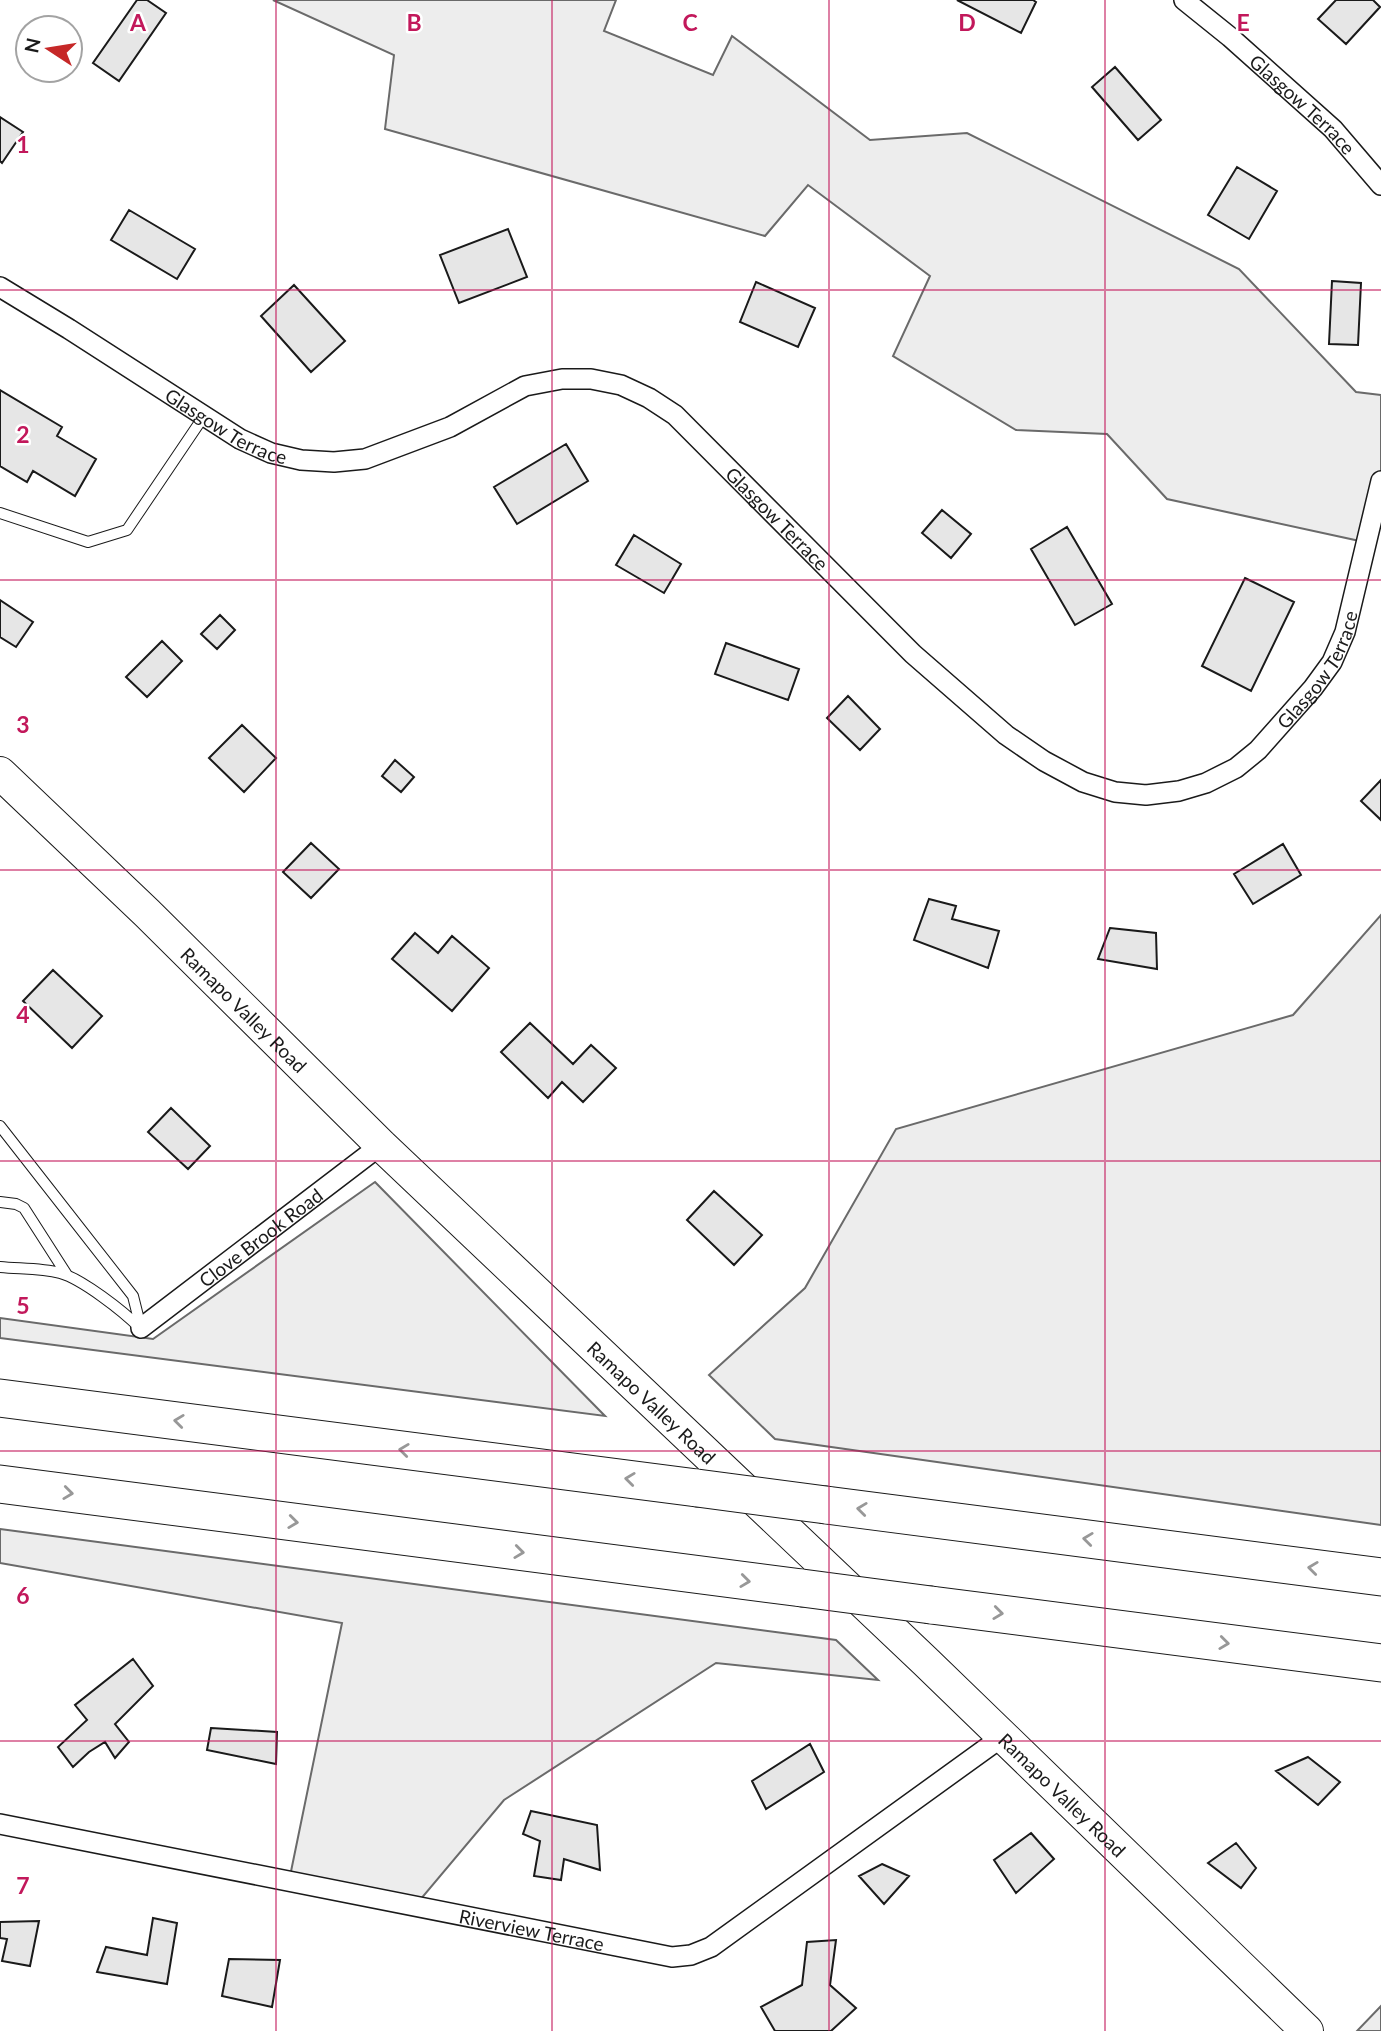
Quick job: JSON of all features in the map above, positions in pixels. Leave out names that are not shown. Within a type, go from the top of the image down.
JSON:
[{"type":"highway","points":[[0,1398],[1381,1577]]},
{"type":"highway","points":[[0,1484],[1381,1663]]},
{"type":"main road","name":"Ramapo Valley Road","points":[[0,773],[381,1145],[925,1661],[1307,2031]]},
{"type":"street","name":"Glasgow Terrace","points":[[1184,0],[1230,37],[1333,129],[1381,185]]},
{"type":"street","name":"Glasgow Terrace","points":[[0,286],[240,439],[271,453],[301,460],[365,460],[450,427],[532,383],[591,379],[621,386],[649,398],[675,415],[913,653],[1006,734],[1044,761],[1083,782],[1115,792],[1146,795],[1179,791],[1206,783],[1236,768],[1258,750],[1313,688],[1332,662],[1345,632],[1381,481]]},
{"type":"street","name":"Clove Brook Road","points":[[141,1328],[381,1145]]},
{"type":"street","name":"Riverview Terrace","points":[[0,1824],[671,1957],[691,1955],[711,1947],[1002,1737]]},
{"type":"lane","points":[[0,513],[88,542],[127,530],[204,416]]},
{"type":"lane","points":[[0,1125],[133,1296],[141,1328]]},
{"type":"lane","points":[[0,1202],[16,1204],[24,1209],[67,1275]]},
{"type":"lane","points":[[0,1268],[67,1275],[123,1311],[141,1328]]},
{"type":"shaded area","points":[[273,0],[616,0],[604,31],[713,75],[732,36],[870,140],[967,133],[1239,269],[1356,392],[1381,395],[1381,508],[1369,543],[1167,499],[1107,434],[1016,430],[893,356],[930,276],[808,185],[765,236],[385,129],[394,55]]},
{"type":"shaded area","points":[[1381,915],[1381,1525],[775,1439],[709,1375],[805,1288],[896,1129],[1293,1015]]},
{"type":"shaded area","points":[[375,1182],[605,1416],[0,1338],[0,1318],[153,1339]]},
{"type":"shaded area","points":[[0,1529],[836,1640],[878,1680],[716,1663],[504,1800],[415,1906],[288,1886],[342,1623],[0,1563]]},
{"type":"shaded area","points":[[1381,2006],[1381,2031],[1357,2031]]},
{"type":"building","points":[[137,0],[147,0],[166,13],[119,81],[93,63]]},
{"type":"building","points":[[957,0],[1033,0],[1036,2],[1021,33]]},
{"type":"building","points":[[1336,0],[1373,0],[1380,7],[1346,44],[1318,19]]},
{"type":"building","points":[[1115,67],[1161,120],[1138,140],[1092,87]]},
{"type":"building","points":[[0,117],[23,132],[2,163],[0,161]]},
{"type":"building","points":[[1237,167],[1277,191],[1249,239],[1208,215]]},
{"type":"building","points":[[129,210],[195,249],[177,279],[111,240]]},
{"type":"building","points":[[508,229],[527,277],[459,303],[440,255]]},
{"type":"building","points":[[1332,281],[1361,283],[1358,345],[1329,344]]},
{"type":"building","points":[[756,282],[815,308],[798,347],[740,322]]},
{"type":"building","points":[[294,285],[345,341],[311,372],[261,316]]},
{"type":"building","points":[[0,390],[62,427],[57,436],[96,459],[75,496],[33,471],[27,482],[0,466]]},
{"type":"building","points":[[566,444],[588,481],[517,524],[494,487]]},
{"type":"building","points":[[942,510],[971,534],[951,558],[922,533]]},
{"type":"building","points":[[1067,527],[1112,604],[1075,625],[1031,549]]},
{"type":"building","points":[[634,535],[681,564],[664,593],[616,565]]},
{"type":"building","points":[[1245,578],[1294,602],[1251,691],[1202,666]]},
{"type":"building","points":[[0,600],[33,622],[16,647],[0,637]]},
{"type":"building","points":[[220,615],[235,630],[217,649],[201,634]]},
{"type":"building","points":[[162,641],[182,661],[147,697],[126,677]]},
{"type":"building","points":[[726,643],[799,669],[788,700],[715,674]]},
{"type":"building","points":[[848,696],[880,729],[860,750],[827,718]]},
{"type":"building","points":[[242,725],[276,758],[244,792],[209,758]]},
{"type":"building","points":[[395,760],[414,777],[401,792],[382,776]]},
{"type":"building","points":[[1381,780],[1381,820],[1361,801]]},
{"type":"building","points":[[311,843],[339,869],[311,898],[283,872]]},
{"type":"building","points":[[1283,844],[1301,875],[1253,904],[1234,874]]},
{"type":"building","points":[[929,899],[956,906],[952,919],[999,931],[988,968],[914,940]]},
{"type":"building","points":[[1110,928],[1156,933],[1157,969],[1098,959]]},
{"type":"building","points":[[415,933],[438,953],[452,936],[489,968],[452,1011],[392,959]]},
{"type":"building","points":[[53,970],[102,1016],[72,1048],[23,1001]]},
{"type":"building","points":[[530,1023],[573,1064],[591,1045],[616,1068],[583,1102],[562,1082],[548,1098],[501,1052]]},
{"type":"building","points":[[171,1108],[210,1146],[188,1169],[148,1132]]},
{"type":"building","points":[[714,1191],[762,1235],[734,1265],[687,1220]]},
{"type":"building","points":[[133,1659],[153,1686],[115,1724],[129,1742],[115,1758],[105,1742],[73,1767],[58,1747],[87,1720],[75,1705]]},
{"type":"building","points":[[211,1728],[277,1732],[276,1764],[207,1750]]},
{"type":"building","points":[[810,1744],[824,1772],[766,1809],[752,1781]]},
{"type":"building","points":[[1308,1757],[1340,1782],[1318,1805],[1276,1771]]},
{"type":"building","points":[[531,1811],[597,1825],[600,1870],[564,1859],[561,1880],[534,1876],[540,1841],[523,1834]]},
{"type":"building","points":[[1031,1833],[1054,1859],[1016,1893],[994,1860]]},
{"type":"building","points":[[1236,1843],[1256,1868],[1241,1888],[1208,1863]]},
{"type":"building","points":[[882,1864],[909,1876],[884,1904],[859,1876]]},
{"type":"building","points":[[153,1918],[177,1923],[167,1984],[97,1972],[106,1947],[147,1955]]},
{"type":"building","points":[[39,1921],[30,1966],[2,1961],[7,1939],[0,1938],[0,1922]]},
{"type":"building","points":[[836,1940],[830,1985],[856,2008],[831,2031],[775,2031],[761,2007],[802,1985],[807,1942]]},
{"type":"building","points":[[229,1959],[280,1960],[272,2007],[222,1996]]}]
